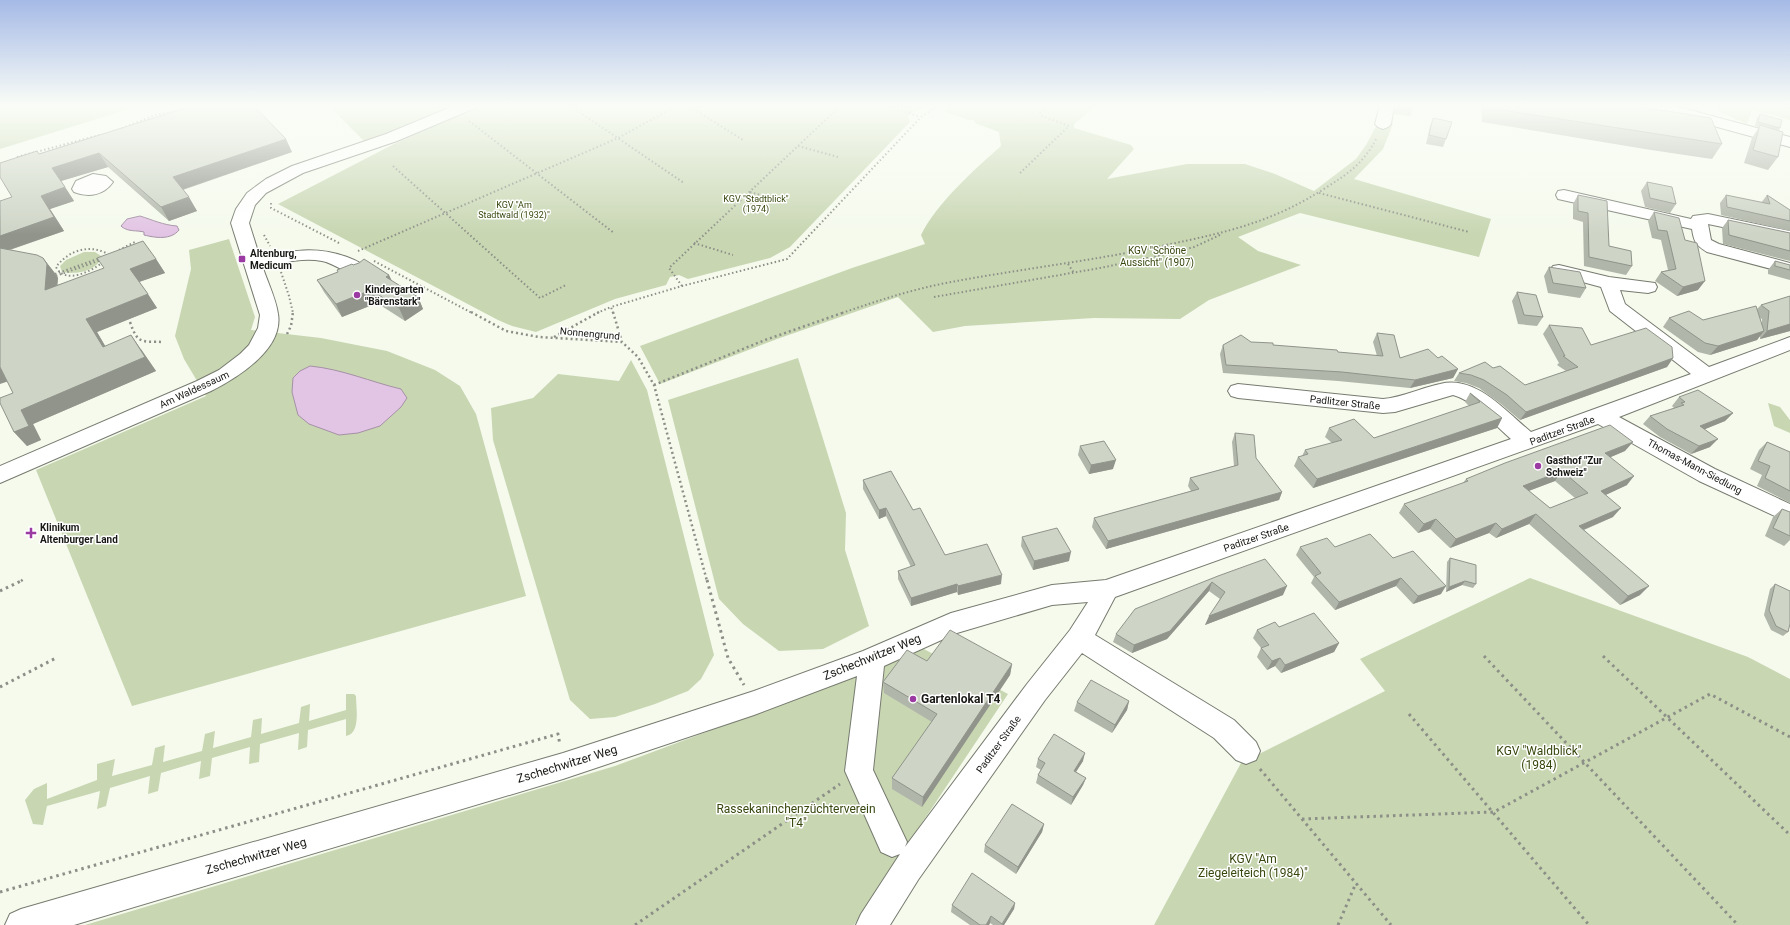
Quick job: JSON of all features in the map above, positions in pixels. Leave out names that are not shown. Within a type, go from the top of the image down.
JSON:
[{"type":"street","name":"Am Waldessaum","points":[[0,475],[222,378],[250,356],[267,334],[269,324],[267,308],[252,265],[240,223],[242,212],[260,191],[284,176],[361,148]]},
{"type":"street","points":[[1564,196],[1700,226]]},
{"type":"street","points":[[1790,236],[1708,219],[1699,220],[1703,242],[1713,248],[1790,268]]},
{"type":"street","points":[[252,265],[295,254],[313,254],[332,257],[346,262],[364,261]]},
{"type":"street","points":[[313,254],[342,277]]},
{"type":"street","points":[[1559,270],[1609,283],[1648,287]]},
{"type":"street","points":[[1609,283],[1616,307],[1706,375]]},
{"type":"street","points":[[1781,347],[1790,361]]},
{"type":"street","name":"Paditzer Straße","points":[[872,925],[921,850],[1036,692],[1079,638],[1093,617],[1106,590],[1528,442],[1781,347]]},
{"type":"street","name":"Padlitzer Straße","points":[[1238,391],[1383,406],[1396,404],[1439,390],[1453,388],[1468,392],[1478,399],[1528,442]]},
{"type":"street","name":"Thomas-Mann-Siedlung","points":[[1600,416],[1707,475],[1790,514]]},
{"type":"street","name":"Zschechwitzer Weg","points":[[21,925],[563,766],[754,703],[872,659],[950,624],[1052,595],[1106,590]]},
{"type":"street","points":[[1079,638],[1224,729],[1246,752]]},
{"type":"street","points":[[872,659],[859,771],[892,842]]},
{"type":"path","points":[[13,159],[53,148]]},
{"type":"path","points":[[508,148],[536,173],[614,233]]},
{"type":"path","points":[[446,213],[594,148]]},
{"type":"path","points":[[633,148],[684,183]]},
{"type":"path","points":[[682,286],[669,268],[795,148]]},
{"type":"path","points":[[805,148],[838,157]]},
{"type":"path","points":[[553,338],[588,317],[611,307],[682,286],[787,259],[892,148]]},
{"type":"path","points":[[1020,173],[1046,148]]},
{"type":"path","points":[[654,385],[765,340],[900,293],[947,283],[1111,257],[1224,233],[1251,225],[1272,217],[1319,193],[1353,170],[1371,148]]},
{"type":"path","points":[[393,166],[540,298],[566,284]]},
{"type":"path","points":[[749,192],[788,203]]},
{"type":"path","points":[[1319,193],[1469,232]]},
{"type":"path","points":[[271,208],[343,245]]},
{"type":"path","name":"Nonnengrund","points":[[446,213],[356,252],[364,261],[506,331],[553,338],[622,342],[638,356],[654,385],[728,658],[754,703]]},
{"type":"path","points":[[934,297],[1074,273],[1172,254],[1194,247],[1224,233]]},
{"type":"path","points":[[118,251],[135,242]]},
{"type":"path","points":[[694,243],[733,255]]},
{"type":"path","points":[[96,249],[102,250],[106,253],[106,257],[99,266],[83,273],[66,275],[60,274],[56,271],[58,263],[64,258],[79,251],[96,249]]},
{"type":"path","points":[[56,275],[112,254]]},
{"type":"path","points":[[1068,264],[1074,273]]},
{"type":"path","points":[[611,307],[622,342]]},
{"type":"path","points":[[130,322],[135,336],[141,341],[164,342]]},
{"type":"path","points":[[0,591],[24,579]]},
{"type":"path","points":[[1484,656],[1738,925]]},
{"type":"path","points":[[1603,656],[1790,835]]},
{"type":"path","points":[[0,688],[56,658]]},
{"type":"path","points":[[1302,819],[1494,812],[1710,694],[1790,737]]},
{"type":"path","points":[[1409,714],[1589,925]]},
{"type":"path","points":[[0,892],[558,734],[563,766]]},
{"type":"path","points":[[1246,752],[1391,925]]},
{"type":"path","points":[[635,925],[859,771]]},
{"type":"path","points":[[1339,925],[1356,883]]},
{"type":"green space","name":"KGV \"Am Stadtwald (1932)\"","points":[[386,148],[885,148],[790,247],[770,258],[688,279],[679,275],[670,277],[666,285],[615,299],[536,332],[512,326],[498,320],[278,204]]},
{"type":"green space","name":"KGV \"Schöne Aussicht\" (1907)","points":[[999,148],[1133,148],[1107,179],[1187,164],[1245,164],[1275,174],[1314,191],[1356,159],[1364,148],[1383,148],[1354,179],[1491,219],[1479,257],[1300,213],[1238,237],[1258,251],[1301,265],[1209,300],[1180,319],[1094,318],[965,326],[933,332],[898,297],[777,339],[660,384],[640,346],[852,268],[925,244],[921,235],[936,211],[980,165]]},
{"type":"green space","points":[[229,239],[255,317],[251,330],[321,338],[387,351],[435,370],[460,386],[476,414],[526,596],[132,706],[36,470],[206,396],[184,359],[175,336],[191,269],[189,250]]},
{"type":"green space","points":[[84,252],[95,252],[101,256],[100,261],[86,271],[73,273],[62,272],[60,266],[66,260]]},
{"type":"green space","points":[[798,358],[846,513],[845,550],[869,626],[823,649],[779,651],[743,624],[719,599],[668,400]]},
{"type":"green space","points":[[631,360],[647,390],[714,655],[701,679],[688,691],[615,717],[590,719],[570,700],[493,440],[491,408],[533,398],[558,374],[619,381]]},
{"type":"green space","points":[[1768,403],[1780,407],[1790,420],[1790,433],[1774,426]]},
{"type":"green space","name":"KGV \"Waldblick\" (1984)","points":[[1530,578],[1748,657],[1790,679],[1790,925],[1154,925],[1241,763],[1385,691],[1360,659]]},
{"type":"green space","name":"Rassekaninchenzüchterverein \"T4\"","points":[[922,648],[1008,694],[854,925],[85,925],[615,766],[841,682]]},
{"type":"green space","points":[[346,694],[354,694],[356,696],[357,719],[354,730],[351,734],[346,736],[346,719],[308,730],[307,747],[298,750],[299,733],[260,744],[259,762],[249,764],[250,747],[212,758],[210,776],[199,779],[201,761],[161,773],[158,791],[148,794],[150,776],[110,788],[106,806],[97,809],[100,791],[47,806],[43,825],[33,824],[25,800],[34,789],[47,783],[47,799],[97,780],[97,764],[115,759],[112,776],[152,765],[155,748],[165,745],[163,762],[202,751],[205,734],[215,731],[213,748],[251,737],[253,720],[262,718],[261,734],[299,723],[301,707],[310,704],[309,721],[346,710]]},
{"type":"shaded area","points":[[140,216],[177,226],[179,230],[168,237],[153,237],[144,235],[144,232],[127,230],[121,226],[127,219]]},
{"type":"shaded area","points":[[310,366],[345,373],[401,389],[407,398],[401,407],[380,426],[358,433],[339,435],[309,424],[298,415],[292,392],[293,378],[300,371]]},
{"type":"building","points":[[58,148],[259,148],[173,177],[189,197],[161,207],[99,153],[52,168],[65,187],[41,196],[54,217],[0,236],[0,201],[12,197],[0,177],[0,163],[37,151],[39,154]]},
{"type":"building","points":[[1754,148],[1780,148],[1778,157],[1753,150]]},
{"type":"building","points":[[1647,182],[1672,187],[1676,204],[1650,198]]},
{"type":"building","points":[[1578,195],[1607,201],[1609,246],[1631,251],[1632,266],[1589,257],[1588,213],[1578,211]]},
{"type":"building","points":[[1726,195],[1770,204],[1767,195],[1790,210],[1790,221],[1727,207]]},
{"type":"building","points":[[1654,212],[1679,218],[1685,240],[1697,243],[1705,281],[1683,287],[1661,272],[1676,269],[1667,231],[1658,230]]},
{"type":"building","points":[[1728,220],[1790,233],[1790,251],[1729,235]]},
{"type":"building","points":[[143,241],[156,259],[130,269],[148,294],[86,319],[103,347],[131,335],[145,357],[21,410],[29,426],[14,432],[0,403],[0,398],[13,393],[0,367],[0,248],[37,255],[43,258],[47,264],[45,290],[104,268],[97,258]]},
{"type":"building","points":[[364,259],[389,275],[386,277],[418,297],[399,308],[371,290],[336,304],[317,280],[338,272],[337,270],[359,263]]},
{"type":"building","points":[[1775,261],[1790,265],[1790,270],[1775,266]]},
{"type":"building","points":[[1549,267],[1580,272],[1586,288],[1553,283]]},
{"type":"building","points":[[1517,292],[1536,295],[1543,317],[1524,315]]},
{"type":"building","points":[[1790,296],[1790,324],[1767,331],[1769,311],[1761,305]]},
{"type":"building","points":[[1756,306],[1764,331],[1718,346],[1705,343],[1669,318],[1689,311],[1703,320]]},
{"type":"building","points":[[1549,325],[1582,328],[1591,345],[1646,328],[1672,347],[1673,358],[1526,412],[1507,395],[1484,380],[1471,375],[1459,373],[1485,362],[1493,368],[1500,366],[1525,385],[1578,367],[1563,356],[1565,356]]},
{"type":"building","points":[[1377,333],[1394,335],[1400,358],[1428,349],[1438,358],[1442,356],[1458,369],[1415,380],[1342,372],[1226,365],[1223,345],[1241,335],[1251,342],[1273,343],[1273,345],[1337,350],[1338,352],[1383,356]]},
{"type":"building","points":[[1698,390],[1733,413],[1700,426],[1718,439],[1699,446],[1667,429],[1650,416],[1684,405],[1681,403],[1685,402],[1679,397]]},
{"type":"building","points":[[1470,393],[1502,418],[1317,479],[1298,457],[1308,454],[1305,450],[1342,440],[1329,428],[1354,419],[1374,438],[1480,402]]},
{"type":"building","points":[[1610,425],[1633,442],[1605,453],[1634,476],[1601,491],[1621,508],[1579,526],[1649,586],[1628,596],[1536,514],[1502,529],[1496,523],[1456,539],[1436,519],[1424,524],[1404,504],[1468,481],[1466,479],[1505,463]],"holes":[[[1562,471],[1588,493],[1550,508],[1523,486]]]},
{"type":"building","points":[[1235,433],[1254,435],[1256,458],[1282,492],[1108,541],[1094,518],[1199,489],[1190,478],[1238,465]]},
{"type":"building","points":[[1104,441],[1116,460],[1091,465],[1080,446]]},
{"type":"building","points":[[1767,442],[1790,452],[1790,491],[1765,478],[1770,466],[1758,461]]},
{"type":"building","points":[[891,471],[913,510],[920,508],[945,555],[987,544],[1002,575],[958,586],[957,584],[911,598],[898,571],[915,565],[886,508],[879,510],[863,480]]},
{"type":"building","points":[[1782,509],[1790,512],[1790,536],[1773,528]]},
{"type":"building","points":[[1057,528],[1071,552],[1034,561],[1022,537]]},
{"type":"building","points":[[1370,534],[1393,558],[1413,551],[1446,586],[1418,596],[1401,578],[1339,602],[1315,576],[1321,573],[1300,547],[1327,538],[1335,547]]},
{"type":"building","points":[[1450,558],[1476,565],[1476,584],[1465,581],[1449,587]]},
{"type":"building","points":[[1265,559],[1287,586],[1209,616],[1225,592],[1212,582],[1170,631],[1134,645],[1116,634],[1135,609]]},
{"type":"building","points":[[1775,584],[1790,591],[1790,624],[1788,632],[1776,626],[1769,610]]},
{"type":"building","points":[[1314,613],[1339,643],[1285,665],[1280,658],[1272,661],[1261,648],[1269,645],[1257,630],[1275,622],[1279,627]]},
{"type":"building","points":[[950,630],[1012,664],[923,797],[892,778],[937,714],[883,682],[907,650],[927,661]]},
{"type":"building","points":[[1091,680],[1129,701],[1115,725],[1077,702]]},
{"type":"building","points":[[1054,734],[1085,753],[1074,771],[1086,778],[1073,797],[1038,775],[1045,763],[1038,759]]},
{"type":"building","points":[[1012,804],[1044,824],[1018,867],[985,845]]},
{"type":"building","points":[[972,873],[1015,903],[1002,924],[991,916],[986,925],[980,925],[952,905]]},
{"type":"place","name":"Altenburg, Medicum","points":[[242,259]]},
{"type":"place","name":"Kindergarten \"Bärenstark\"","points":[[357,295]]},
{"type":"place","name":"Gasthof \"Zur Schweiz\"","points":[[1538,466]]},
{"type":"place","name":"Klinikum Altenburger Land","points":[[31,533]]},
{"type":"place","name":"Gartenlokal T4","points":[[913,699]]},
{"type":"park label","name":"KGV \"Stadtblick\" (1974)","points":[[756,204]]},
{"type":"park label","name":"KGV \"Am Ziegeleiteich (1984)\"","points":[[1253,866]]}]
